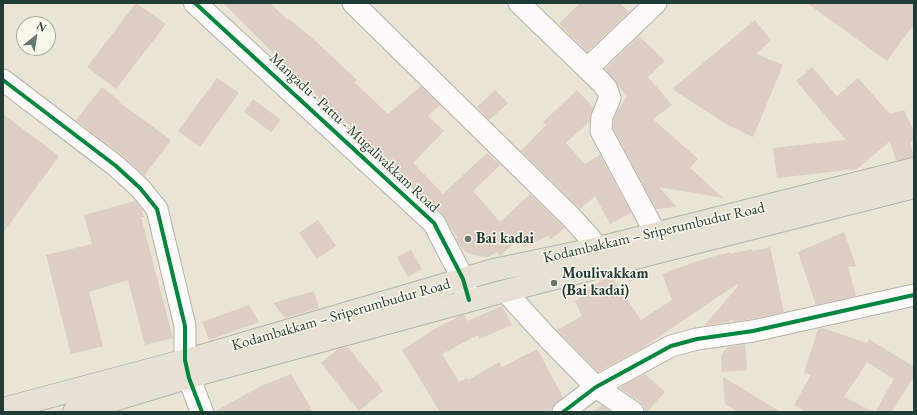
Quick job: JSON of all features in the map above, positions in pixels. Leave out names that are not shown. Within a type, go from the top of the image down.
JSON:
[{"type":"main road","name":"Kodambakkam – Sriperumbudur Road","points":[[3,409],[187,369],[203,373],[505,291],[659,242],[914,169]]},
{"type":"main road","name":"Kodambakkam – Sriperumbudur Road","points":[[74,412],[187,369],[494,270],[599,248],[659,242],[914,187]]},
{"type":"street","name":"Mangadu - Pattu - Mugalivakkam Road","points":[[195,3],[434,223],[463,279],[469,300]]},
{"type":"street","points":[[352,3],[571,217],[599,248]]},
{"type":"street","points":[[519,3],[607,89],[610,98],[602,117],[601,131],[659,242]]},
{"type":"street","points":[[587,69],[656,3]]},
{"type":"street","points":[[3,80],[116,166],[140,188],[157,208],[185,326],[187,369],[202,412]]},
{"type":"street","points":[[494,270],[505,291],[544,334],[596,387],[633,412]]},
{"type":"street","points":[[563,412],[596,387],[671,346],[697,339],[753,331],[914,295]]},
{"type":"building","points":[[136,3],[166,24],[116,89],[87,67]]},
{"type":"building","points":[[223,3],[270,3],[288,20],[289,19],[311,37],[340,64],[357,80],[354,82],[388,114],[421,86],[440,105],[428,116],[444,131],[413,163],[443,194],[487,153],[500,165],[473,191],[500,222],[530,194],[565,228],[551,239],[548,236],[524,247],[520,238],[500,256],[497,252],[488,257],[477,256],[466,252],[458,243],[456,239],[458,237],[442,214],[391,167],[394,165],[320,99]]},
{"type":"building","points":[[580,3],[620,3],[629,12],[587,52],[559,24]]},
{"type":"building","points":[[807,3],[914,3],[914,24],[887,61]]},
{"type":"building","points":[[755,20],[771,40],[756,54],[783,65],[753,137],[726,124],[672,89]]},
{"type":"building","points":[[639,36],[665,61],[648,77],[672,105],[653,119],[698,159],[690,168],[723,198],[659,187],[677,207],[656,209],[613,128],[617,112],[627,96],[605,69]]},
{"type":"building","points":[[812,67],[837,96],[858,78],[890,114],[904,110],[914,132],[914,140],[910,142],[914,157],[896,161],[890,141],[857,169],[777,178],[773,148],[846,140],[796,81]]},
{"type":"building","points":[[217,78],[239,93],[200,147],[178,131]]},
{"type":"building","points":[[102,87],[120,101],[119,102],[171,140],[144,176],[123,156],[76,120]]},
{"type":"building","points":[[495,90],[508,103],[489,120],[477,107]]},
{"type":"building","points":[[577,90],[593,107],[590,121],[566,143],[585,164],[600,155],[631,213],[610,224],[595,196],[580,209],[521,151],[546,125],[543,122]]},
{"type":"building","points":[[253,99],[281,120],[271,132],[244,112]]},
{"type":"building","points":[[3,114],[59,156],[3,233]]},
{"type":"building","points":[[135,201],[142,210],[144,217],[141,217],[173,338],[145,345],[128,280],[89,292],[103,346],[71,354],[46,255],[92,244],[84,215]]},
{"type":"building","points":[[318,220],[336,246],[317,259],[299,233]]},
{"type":"building","points":[[844,232],[856,266],[848,267],[856,296],[816,305],[798,252]]},
{"type":"building","points":[[770,247],[784,312],[734,322],[731,319],[729,322],[704,326],[738,286],[737,284],[642,348],[598,372],[557,330],[582,316],[575,301],[588,293],[586,291],[604,279],[612,277],[641,320],[672,300],[662,274],[701,260],[730,252],[730,254]]},
{"type":"building","points":[[411,250],[422,269],[408,277],[397,257]]},
{"type":"building","points":[[314,291],[319,308],[285,318],[273,303]]},
{"type":"building","points":[[249,305],[259,322],[209,340],[202,322]]},
{"type":"building","points":[[502,306],[512,325],[479,339],[478,335],[442,354],[459,382],[467,378],[468,380],[499,362],[502,367],[537,349],[563,397],[552,407],[551,412],[440,412],[402,350],[433,330],[460,316],[464,315],[467,321]]},
{"type":"building","points":[[823,328],[867,343],[869,339],[914,367],[914,376],[892,412],[875,412],[894,379],[867,362],[844,397],[874,412],[806,412],[794,405],[811,375],[804,373],[818,329]]},
{"type":"building","points":[[745,344],[747,370],[722,372],[721,357],[727,347]]},
{"type":"building","points":[[348,347],[383,391],[359,411],[321,363],[338,349]]},
{"type":"building","points":[[291,374],[313,412],[214,412],[261,386]]},
{"type":"building","points":[[645,374],[665,392],[647,412],[645,412],[644,406],[640,402],[619,388]]},
{"type":"building","points":[[723,377],[781,412],[739,412],[725,404]]},
{"type":"building","points":[[602,405],[612,412],[593,412]]},
{"type":"cycle path","points":[[195,3],[434,223],[463,279],[469,300]]},
{"type":"cycle path","points":[[3,80],[116,166],[140,188],[157,209],[185,326],[185,360],[189,378],[202,412]]},
{"type":"cycle path","points":[[563,412],[596,387],[671,346],[697,339],[753,331],[914,295]]},
{"type":"place","name":"Bai kadai","points":[[468,239]]},
{"type":"place","name":"Moulivakkam (Bai kadai)","points":[[554,283]]}]
